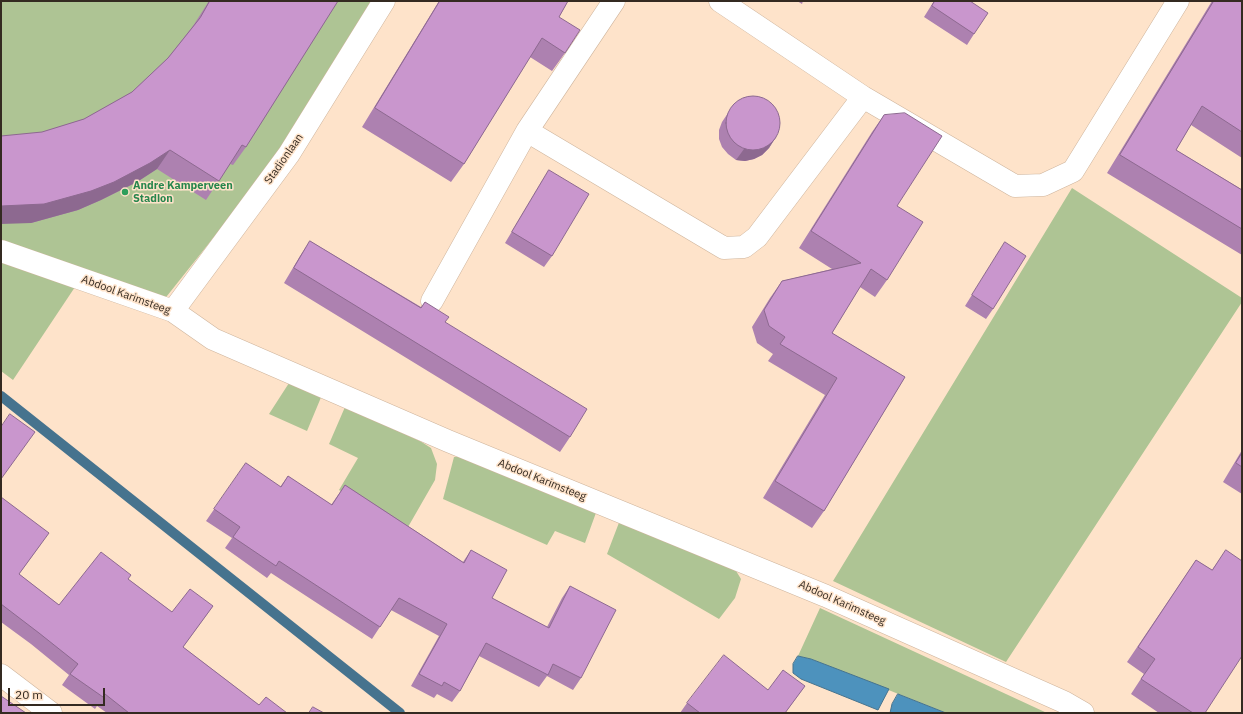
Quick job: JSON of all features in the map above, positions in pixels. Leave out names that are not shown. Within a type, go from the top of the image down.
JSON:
[{"type":"street","name":"Stadionlaan","points":[[173,311],[289,154],[384,1]]},
{"type":"street","points":[[432,301],[527,132],[614,1]]},
{"type":"street","points":[[720,1],[863,97],[1015,186],[1043,185],[1073,171],[1178,1]]},
{"type":"street","points":[[527,132],[724,248],[744,247],[756,237],[863,97]]},
{"type":"street","name":"Abdool Karimsteeg","points":[[1,251],[173,311],[213,339],[448,441],[826,596],[1064,702],[1083,713]]},
{"type":"street","points":[[1,675],[51,713]]},
{"type":"green space","name":"Andre Kamperveen Stadion","points":[[1,1],[380,1],[296,134],[163,301],[1,250]]},
{"type":"green space","points":[[1072,188],[1242,298],[1242,302],[1006,662],[833,581]]},
{"type":"green space","points":[[1,262],[75,287],[13,380],[1,371]]},
{"type":"green space","points":[[289,383],[322,395],[307,431],[269,414]]},
{"type":"green space","points":[[345,407],[420,441],[431,448],[437,464],[435,480],[404,534],[339,490],[358,458],[329,444]]},
{"type":"green space","points":[[454,457],[467,457],[597,510],[585,543],[555,531],[547,545],[443,499]]},
{"type":"green space","points":[[620,520],[733,566],[741,579],[735,598],[719,619],[607,554]]},
{"type":"green space","points":[[820,608],[1047,713],[946,713],[811,659],[798,656]]},
{"type":"water","points":[[798,656],[811,659],[889,689],[878,710],[801,679],[793,673],[793,664]]},
{"type":"water","points":[[898,694],[946,713],[890,713],[892,704]]},
{"type":"building","points":[[210,1],[338,1],[246,147],[242,145],[219,181],[170,150],[150,163],[114,182],[91,191],[44,204],[1,206],[1,136],[42,132],[84,119],[132,92],[168,58],[200,18]]},
{"type":"building","points":[[440,1],[568,1],[559,17],[580,30],[565,53],[542,38],[464,164],[375,108]]},
{"type":"building","points":[[935,1],[970,1],[988,13],[974,34],[932,6]]},
{"type":"building","points":[[1214,1],[1242,1],[1242,132],[1202,106],[1176,150],[1242,190],[1242,229],[1120,155]]},
{"type":"building","points":[[753,96],[763,98],[772,104],[778,113],[780,123],[778,133],[772,142],[763,148],[753,150],[743,148],[734,142],[728,133],[726,123],[728,113],[734,104],[743,98]]},
{"type":"building","points":[[905,113],[942,136],[897,206],[923,222],[887,280],[871,269],[832,333],[905,377],[824,511],[775,481],[837,378],[780,344],[785,337],[769,326],[764,310],[782,281],[861,263],[811,231],[884,115]]},
{"type":"building","points":[[549,170],[589,194],[552,256],[512,232]]},
{"type":"building","points":[[310,241],[421,308],[425,302],[449,317],[445,322],[587,409],[570,437],[294,268]]},
{"type":"building","points":[[1005,242],[1026,256],[993,309],[972,295]]},
{"type":"building","points":[[10,414],[35,432],[1,479],[1,427]]},
{"type":"building","points":[[1242,453],[1242,467],[1236,463]]},
{"type":"building","points":[[246,463],[281,487],[288,476],[332,505],[345,485],[464,563],[471,550],[507,570],[492,598],[549,628],[570,586],[616,610],[581,678],[553,664],[548,675],[486,643],[460,691],[444,682],[442,686],[419,674],[447,624],[399,598],[380,627],[279,561],[276,566],[233,537],[240,527],[214,509]]},
{"type":"building","points":[[1,497],[49,533],[19,574],[59,605],[101,552],[131,575],[128,579],[172,612],[190,589],[213,606],[183,647],[259,705],[266,697],[287,713],[129,713],[105,694],[103,697],[70,674],[78,664],[1,604]]},
{"type":"building","points":[[1226,550],[1242,561],[1242,656],[1205,713],[1193,713],[1141,679],[1155,659],[1138,647],[1196,560],[1212,570]]},
{"type":"building","points":[[724,655],[768,690],[783,670],[805,686],[785,713],[700,713],[687,703]]},
{"type":"building","points":[[1,696],[26,713],[1,713]]},
{"type":"building","points":[[313,707],[324,713],[309,713]]},
{"type":"waterway","points":[[1,396],[400,713]]},
{"type":"place","name":"Andre Kamperveen Stadion","points":[[125,192]]}]
